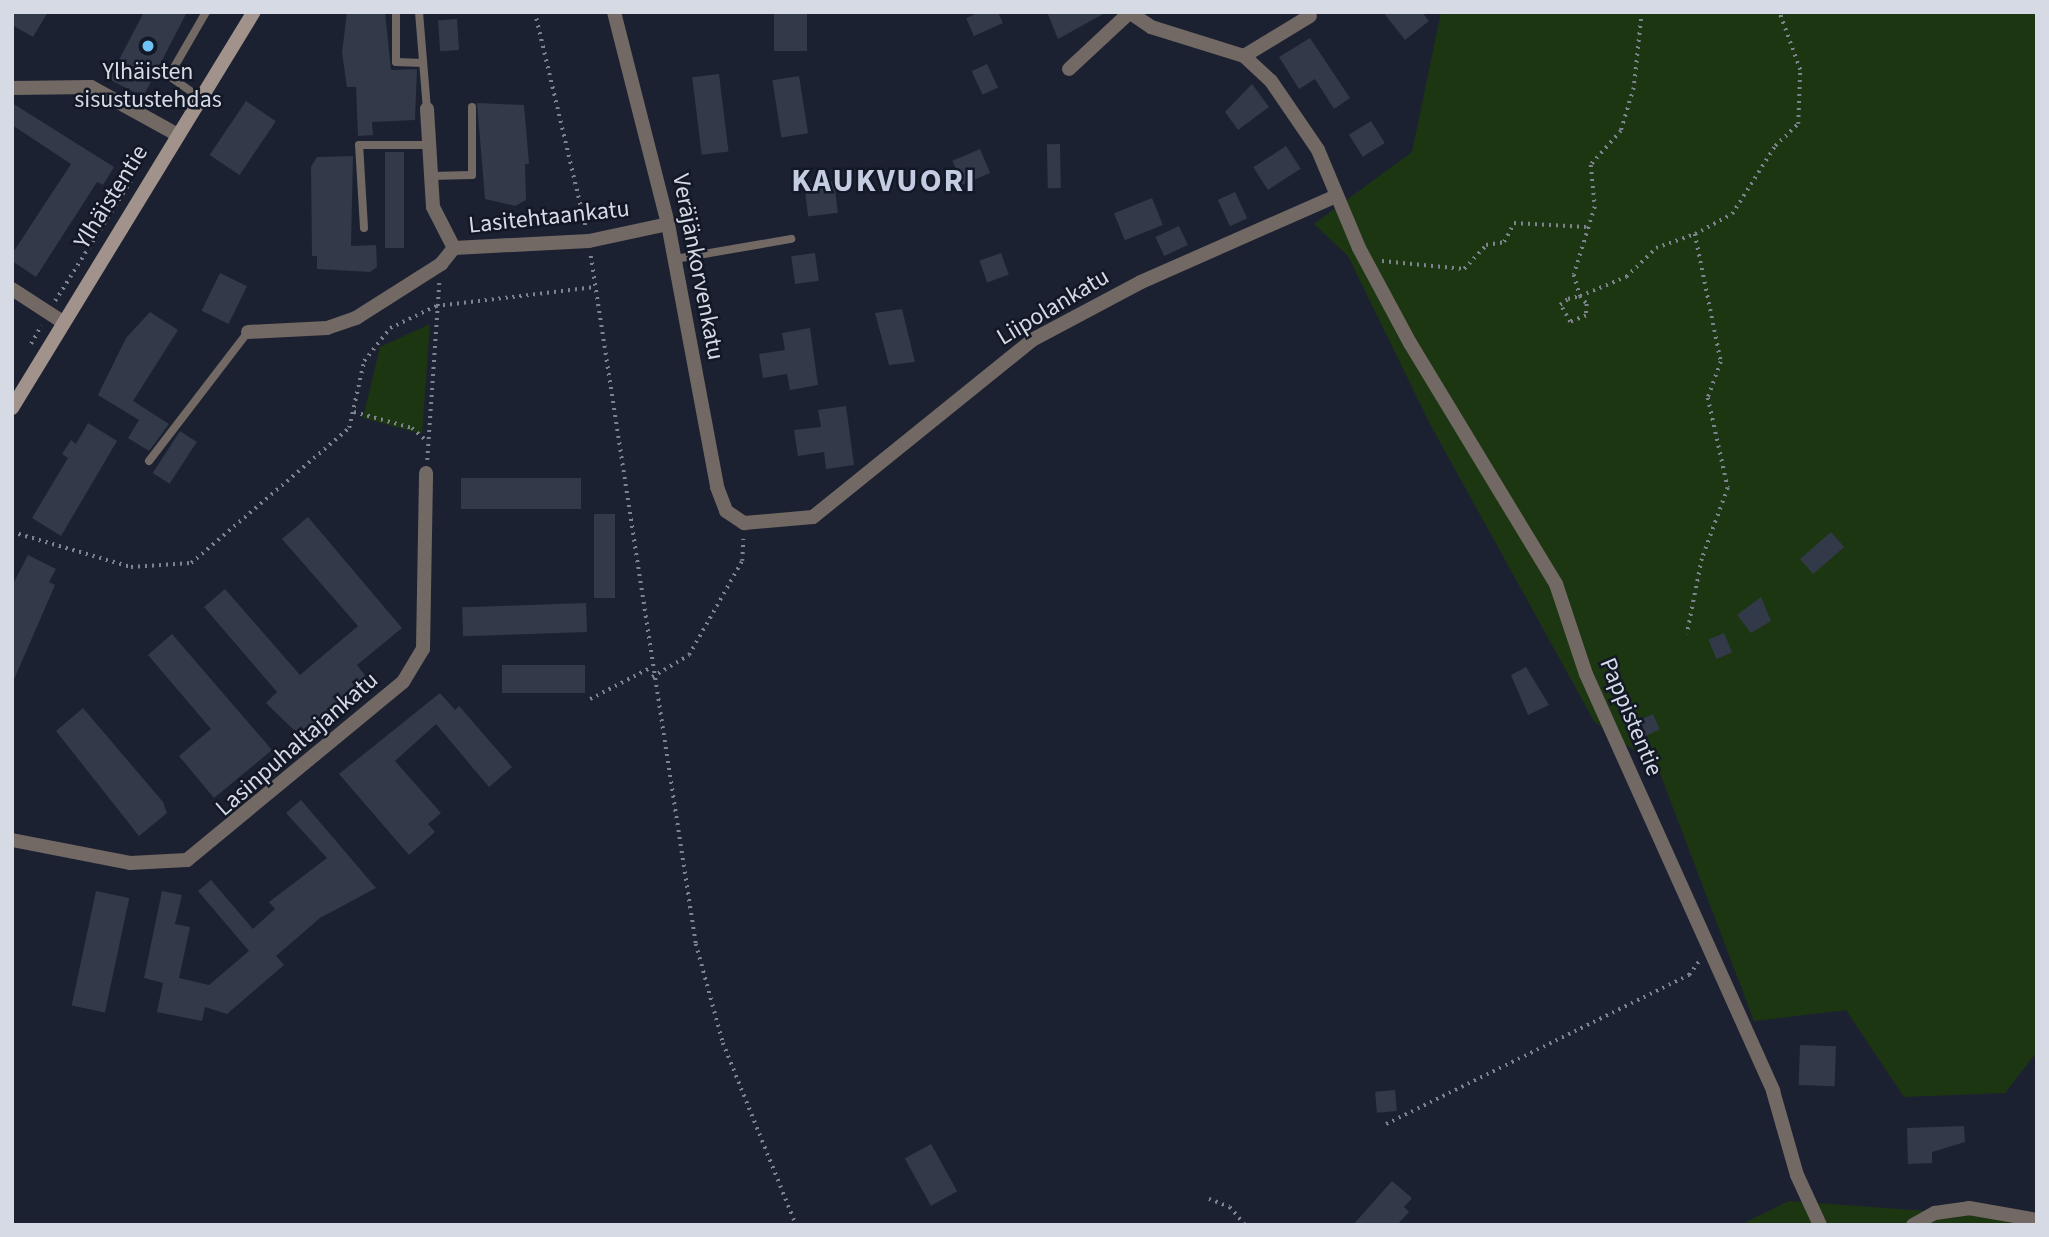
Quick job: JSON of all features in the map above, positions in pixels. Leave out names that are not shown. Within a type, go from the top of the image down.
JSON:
[{"type":"street","name":"Ylhäistentie","points":[[12,408],[61,321],[254,12]]},
{"type":"street","name":"Veräjänkorvenkatu","points":[[614,12],[668,224],[717,487],[726,511],[744,523]]},
{"type":"street","points":[[1069,69],[1129,13],[1151,27],[1244,56],[1310,16]]},
{"type":"street","name":"Pappistentie","points":[[1244,56],[1303,127],[1363,255],[1504,505],[1556,584],[1595,696],[1773,1091],[1797,1175],[1821,1225]]},
{"type":"street","points":[[12,88],[90,87],[176,134]]},
{"type":"street","points":[[427,109],[430,176],[436,218],[454,248]]},
{"type":"street","name":"Liipolankatu","points":[[744,523],[813,517],[1032,340],[1142,282],[1336,196]]},
{"type":"street","name":"Lasitehtaankatu","points":[[248,332],[342,324],[441,264],[454,248],[589,241],[668,224]]},
{"type":"street","points":[[12,289],[61,321]]},
{"type":"street","name":"Lasinpuhaltajankatu","points":[[12,840],[130,863],[187,860],[404,682],[423,649],[426,473]]},
{"type":"street","points":[[1913,1225],[1935,1213],[1969,1208],[2037,1220]]},
{"type":"lane","points":[[199,97],[169,76],[206,12]]},
{"type":"lane","points":[[396,12],[396,62],[423,64]]},
{"type":"lane","points":[[419,12],[427,109]]},
{"type":"lane","points":[[430,176],[472,176],[472,107]]},
{"type":"lane","points":[[364,229],[359,145],[429,145]]},
{"type":"lane","points":[[675,259],[791,239]]},
{"type":"lane","points":[[149,461],[248,332]]},
{"type":"path","points":[[1642,12],[1634,88],[1621,131],[1591,166],[1595,207],[1586,227],[1574,275],[1580,296],[1586,316],[1570,322],[1560,305],[1580,296],[1626,277],[1656,248],[1695,234],[1732,214],[1775,146],[1798,124],[1800,70],[1779,12]]},
{"type":"path","points":[[1363,255],[1464,269],[1486,245],[1504,242],[1514,223],[1586,227]]},
{"type":"path","points":[[1687,635],[1702,559],[1728,488],[1708,398],[1721,362],[1695,234]]},
{"type":"path","points":[[426,473],[441,264]]},
{"type":"path","points":[[12,532],[131,567],[191,564],[349,428],[370,346],[390,328],[436,306],[595,287]]},
{"type":"path","points":[[354,412],[412,428],[428,442]]},
{"type":"path","points":[[620,439],[652,677],[696,944],[723,1043],[796,1225]]},
{"type":"path","points":[[652,677],[689,655],[742,561],[744,523]]},
{"type":"path","points":[[590,699],[652,667]]},
{"type":"path","points":[[1386,1124],[1689,975],[1709,945]]},
{"type":"path","points":[[1209,1199],[1230,1207],[1245,1225]]},
{"type":"green space","points":[[1441,12],[2037,12],[2037,1052],[2005,1093],[1904,1097],[1846,1010],[1754,1021],[1658,768],[1594,721],[1430,424],[1348,256],[1314,224],[1412,152]]},
{"type":"green space","points":[[430,324],[422,434],[363,418],[380,347]]},
{"type":"green space","points":[[1789,1201],[2037,1219],[2037,1225],[1740,1225]]},
{"type":"building","points":[[12,12],[48,12],[33,37],[12,25]]},
{"type":"building","name":"Ylhäisten sisustustehdas","points":[[144,12],[187,12],[143,97],[109,79]]},
{"type":"building","points":[[347,12],[385,12],[391,70],[417,69],[415,120],[372,122],[373,135],[358,136],[356,87],[347,87],[342,53]]},
{"type":"building","points":[[774,12],[807,12],[807,51],[774,51]]},
{"type":"building","points":[[980,12],[998,12],[1003,23],[974,36],[966,18]]},
{"type":"building","points":[[1047,12],[1105,12],[1105,13],[1058,39]]},
{"type":"building","points":[[1383,12],[1422,12],[1429,21],[1405,40]]},
{"type":"building","points":[[457,19],[459,50],[440,51],[438,20]]},
{"type":"building","points":[[1310,38],[1350,98],[1334,109],[1315,79],[1299,89],[1279,57]]},
{"type":"building","points":[[987,64],[998,88],[983,95],[972,71]]},
{"type":"building","points":[[719,74],[729,151],[702,155],[692,77]]},
{"type":"building","points":[[799,76],[808,133],[781,138],[772,80]]},
{"type":"building","points":[[1252,84],[1269,107],[1238,130],[1225,112]]},
{"type":"building","points":[[246,101],[276,121],[239,175],[210,155]]},
{"type":"building","points":[[12,103],[114,167],[103,185],[97,182],[36,277],[12,261],[12,254],[71,164],[12,125]]},
{"type":"building","points":[[477,103],[524,105],[529,164],[525,164],[526,200],[515,206],[485,199]]},
{"type":"building","points":[[1371,121],[1385,143],[1363,157],[1349,135]]},
{"type":"building","points":[[1047,144],[1060,144],[1061,188],[1048,188]]},
{"type":"building","points":[[1286,146],[1301,169],[1268,190],[1253,167]]},
{"type":"building","points":[[980,149],[990,173],[963,185],[952,161]]},
{"type":"building","points":[[385,152],[404,152],[404,248],[385,248]]},
{"type":"building","points":[[353,156],[351,246],[376,245],[377,267],[370,272],[317,269],[317,256],[312,256],[311,167],[317,157]]},
{"type":"building","points":[[834,181],[838,213],[808,216],[804,185]]},
{"type":"building","points":[[1235,192],[1247,218],[1230,226],[1218,200]]},
{"type":"building","points":[[1152,198],[1163,225],[1125,240],[1114,213]]},
{"type":"building","points":[[1179,226],[1188,245],[1164,256],[1155,237]]},
{"type":"building","points":[[815,253],[819,281],[795,284],[791,256]]},
{"type":"building","points":[[1001,253],[1009,275],[987,282],[979,261]]},
{"type":"building","points":[[220,273],[247,286],[229,324],[202,311]]},
{"type":"building","points":[[902,309],[915,362],[889,365],[875,313]]},
{"type":"building","points":[[150,312],[178,330],[133,401],[169,424],[149,451],[128,438],[139,420],[98,395],[126,338]]},
{"type":"building","points":[[810,328],[818,385],[790,390],[787,374],[763,378],[759,354],[785,350],[782,333]]},
{"type":"building","points":[[846,406],[854,465],[826,469],[824,452],[798,456],[794,430],[821,427],[818,410]]},
{"type":"building","points":[[88,423],[117,441],[61,536],[32,518],[68,458],[62,454],[71,440],[76,444]]},
{"type":"building","points":[[180,431],[197,442],[170,484],[153,473]]},
{"type":"building","points":[[461,478],[581,478],[581,509],[461,509]]},
{"type":"building","points":[[594,514],[615,514],[615,598],[594,598]]},
{"type":"building","points":[[308,517],[402,628],[357,665],[367,678],[300,736],[266,703],[277,692],[204,607],[225,589],[300,675],[358,626],[282,539]]},
{"type":"building","points":[[1831,532],[1844,547],[1813,574],[1800,559]]},
{"type":"building","points":[[28,555],[56,569],[49,582],[55,585],[12,684],[12,586]]},
{"type":"building","points":[[1761,597],[1771,621],[1751,633],[1737,615]]},
{"type":"building","points":[[586,603],[587,632],[463,636],[462,607]]},
{"type":"building","points":[[1724,633],[1732,652],[1717,659],[1708,640]]},
{"type":"building","points":[[172,634],[272,750],[214,798],[179,756],[211,729],[148,655]]},
{"type":"building","points":[[502,665],[585,665],[585,693],[502,693]]},
{"type":"building","points":[[1526,667],[1549,705],[1528,715],[1511,675]]},
{"type":"building","points":[[440,693],[455,710],[459,706],[512,767],[489,787],[436,724],[395,761],[441,813],[428,824],[435,832],[409,855],[339,774]]},
{"type":"building","points":[[83,708],[163,802],[167,813],[139,836],[56,731]]},
{"type":"building","points":[[1653,714],[1660,730],[1638,739],[1631,724]]},
{"type":"building","points":[[301,800],[376,888],[320,918],[276,956],[284,965],[227,1014],[205,1007],[202,1021],[157,1012],[163,983],[144,978],[162,891],[182,895],[175,924],[190,927],[179,978],[209,985],[249,951],[198,891],[211,880],[253,929],[275,909],[269,902],[327,858],[286,813]]},
{"type":"building","points":[[96,891],[129,898],[105,1013],[72,1005]]},
{"type":"building","points":[[1800,1045],[1836,1046],[1835,1086],[1799,1085]]},
{"type":"building","points":[[1395,1090],[1397,1111],[1377,1113],[1375,1092]]},
{"type":"building","points":[[1964,1126],[1965,1142],[1932,1152],[1932,1163],[1908,1164],[1907,1128]]},
{"type":"building","points":[[931,1144],[957,1191],[931,1206],[905,1159]]},
{"type":"building","points":[[1392,1181],[1412,1198],[1404,1207],[1409,1212],[1398,1224],[1353,1225]]},
{"type":"place","name":"Ylhäisten sisustustehdas","points":[[148,46]]},
{"type":"district","name":"KAUKVUORI","points":[[884,181]]}]
